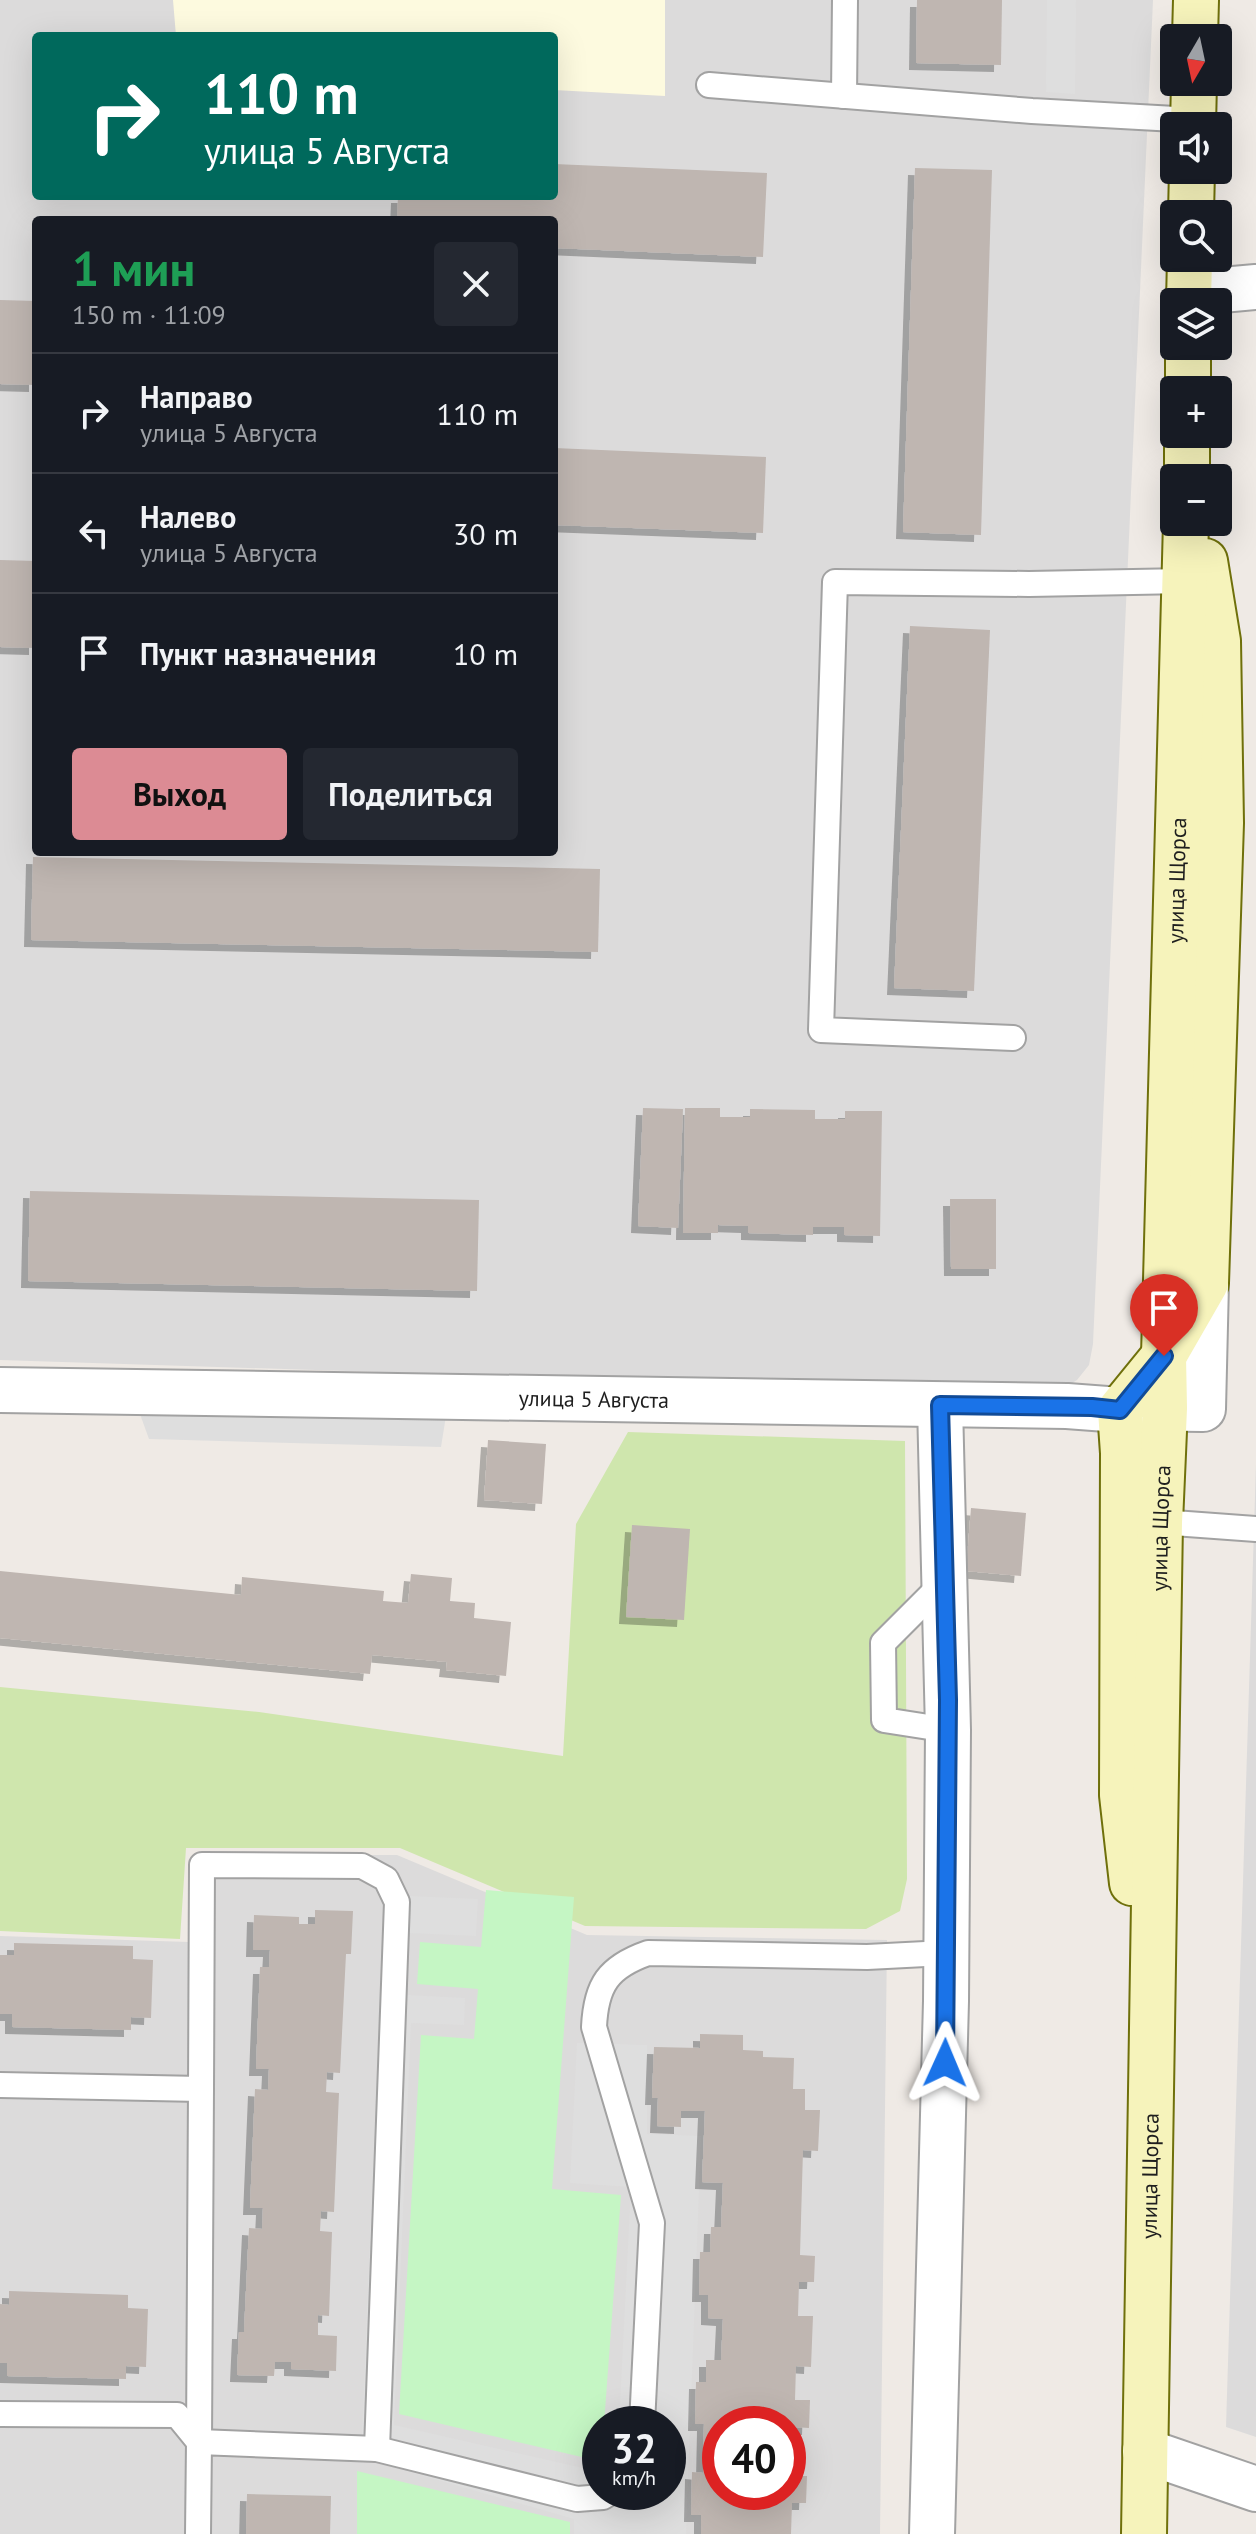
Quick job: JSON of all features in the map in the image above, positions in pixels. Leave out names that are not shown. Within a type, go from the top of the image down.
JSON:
[{"type":"main road","points":[[1195,24],[1196,0]]},
{"type":"main road","name":"улица Щорса","points":[[1144,2534],[1160,1522],[1186,536]]},
{"type":"main road","points":[[1151,2057],[1122,1795],[1123,1453],[1120,1410],[1164,1356],[1206,1283],[1221,823],[1218,641],[1201,536]]},
{"type":"street","points":[[1189,284],[1256,287]]},
{"type":"street","points":[[992,1406],[1203,1409],[1206,1283]]},
{"type":"street","name":"улица 5 Августа","points":[[0,1390],[1092,1407],[1120,1410]]},
{"type":"street","points":[[932,2534],[946,2001],[948,1730],[940,1405]]},
{"type":"street","points":[[1145,2451],[1256,2489]]},
{"type":"lane","points":[[844,96],[845,0]]},
{"type":"lane","points":[[709,85],[844,96],[1193,109]]},
{"type":"lane","points":[[1013,1038],[821,1030],[835,582],[1029,584],[1185,581]]},
{"type":"lane","points":[[1160,1522],[1256,1529]]},
{"type":"lane","points":[[946,1580],[883,1643],[884,1720],[948,1730]]},
{"type":"lane","points":[[198,2534],[202,1865],[362,1866],[386,1879],[397,1902],[377,2449]]},
{"type":"lane","points":[[643,2406],[652,2223],[594,2027],[595,2002],[606,1979],[624,1961],[648,1953],[867,1957],[945,1953]]},
{"type":"lane","points":[[0,2085],[201,2089]]},
{"type":"lane","points":[[0,2414],[177,2415],[199,2442],[377,2449],[582,2499]]},
{"type":"shaded area","points":[[0,0],[1153,0],[1093,1344],[1089,1365],[1077,1380],[1061,1390],[1037,1393],[0,1360]]},
{"type":"shaded area","points":[[173,0],[665,0],[665,96],[558,90],[558,32],[176,32]]},
{"type":"shaded area","points":[[1047,0],[1076,0],[1075,94],[1046,92]]},
{"type":"shaded area","points":[[132,1392],[449,1397],[441,1447],[149,1439]]},
{"type":"shaded area","points":[[1256,1464],[1256,2437],[1226,2427]]},
{"type":"shaded area","points":[[192,1855],[397,1855],[587,1935],[887,1940],[880,2534],[0,2534],[0,1936],[189,1942]]},
{"type":"shaded area","points":[[384,1895],[478,1899],[476,1936],[409,1933],[407,1995],[465,1998],[464,2025],[411,2023],[394,2425],[582,2468],[582,2510],[686,2510],[686,2406],[620,2406],[631,2187],[570,2183],[577,2043],[647,2045],[647,2134],[701,2136],[686,2534],[574,2534],[574,2519],[361,2458]]},
{"type":"green space","points":[[628,1432],[905,1441],[907,1879],[900,1911],[866,1929],[585,1926],[400,1848],[186,1848],[180,1939],[0,1931],[0,1687],[259,1712],[563,1756],[576,1524]]},
{"type":"green space","points":[[486,1890],[574,1897],[552,2189],[621,2195],[605,2406],[582,2406],[582,2457],[399,2414],[421,2035],[474,2039],[478,1989],[417,1984],[420,1942],[481,1947]]},
{"type":"green space","points":[[357,2471],[570,2522],[570,2534],[357,2534]]},
{"type":"building","points":[[917,0],[1002,0],[1001,65],[916,63]]},
{"type":"building","points":[[558,164],[767,173],[763,257],[558,248],[558,216],[397,216],[398,200],[558,200]]},
{"type":"building","points":[[915,168],[992,170],[981,535],[903,532]]},
{"type":"building","points":[[0,300],[32,301],[32,385],[0,384]]},
{"type":"building","points":[[558,448],[766,457],[763,533],[558,525]]},
{"type":"building","points":[[0,560],[32,561],[32,648],[0,647]]},
{"type":"building","points":[[910,626],[990,630],[974,991],[894,988]]},
{"type":"building","points":[[33,857],[600,869],[598,952],[31,940]]},
{"type":"building","points":[[643,1108],[683,1109],[678,1228],[638,1226]]},
{"type":"building","points":[[685,1108],[720,1108],[720,1117],[750,1117],[750,1109],[815,1110],[815,1119],[845,1119],[845,1111],[882,1111],[880,1236],[844,1235],[844,1227],[813,1227],[813,1235],[748,1233],[748,1226],[718,1225],[718,1233],[683,1233]]},
{"type":"building","points":[[30,1191],[479,1200],[477,1291],[28,1281]]},
{"type":"building","points":[[950,1199],[996,1199],[996,1269],[951,1269]]},
{"type":"building","points":[[488,1440],[546,1444],[542,1504],[484,1500]]},
{"type":"building","points":[[971,1508],[1026,1513],[1021,1576],[966,1571]]},
{"type":"building","points":[[632,1525],[690,1529],[684,1620],[626,1617]]},
{"type":"building","points":[[0,1571],[241,1595],[242,1577],[384,1591],[383,1601],[408,1603],[411,1574],[452,1578],[450,1601],[475,1603],[474,1618],[511,1622],[506,1676],[446,1670],[447,1662],[372,1655],[370,1674],[0,1638]]},
{"type":"building","points":[[315,1910],[353,1911],[351,1954],[346,1954],[340,2073],[327,2072],[326,2092],[339,2093],[334,2212],[321,2211],[320,2231],[332,2232],[329,2316],[318,2315],[318,2335],[337,2336],[336,2371],[291,2369],[291,2362],[275,2362],[274,2376],[237,2375],[239,2332],[244,2332],[249,2228],[262,2229],[263,2208],[250,2208],[255,2089],[268,2090],[269,2069],[256,2069],[260,1967],[269,1967],[270,1950],[253,1950],[254,1915],[299,1917],[299,1924],[315,1924]]},
{"type":"building","points":[[14,1943],[133,1946],[133,1959],[153,1960],[151,2018],[131,2017],[131,2030],[12,2027],[12,2014],[0,2014],[0,1955],[14,1955]]},
{"type":"building","points":[[700,2034],[743,2035],[743,2050],[763,2051],[763,2057],[794,2058],[793,2089],[805,2089],[805,2110],[820,2110],[818,2151],[803,2150],[800,2255],[815,2256],[814,2282],[799,2282],[798,2316],[813,2316],[811,2367],[796,2366],[795,2400],[810,2400],[809,2428],[806,2428],[806,2406],[702,2406],[702,2424],[695,2424],[696,2382],[706,2382],[706,2360],[721,2360],[723,2319],[708,2318],[708,2295],[699,2295],[700,2252],[710,2252],[711,2227],[721,2227],[723,2183],[702,2182],[705,2111],[681,2111],[681,2127],[657,2126],[658,2098],[652,2098],[654,2047],[700,2048]]},
{"type":"building","points":[[9,2291],[128,2295],[128,2308],[148,2309],[146,2367],[126,2366],[126,2379],[7,2376],[7,2363],[0,2363],[0,2304],[9,2305]]},
{"type":"building","points":[[692,2472],[702,2473],[702,2510],[792,2510],[791,2534],[701,2534],[701,2515],[691,2515]]},
{"type":"building","points":[[247,2494],[331,2496],[330,2534],[246,2534]]},
{"type":"route","points":[[945,2063],[948,1700],[940,1405],[1120,1410],[1164,1356]]}]
